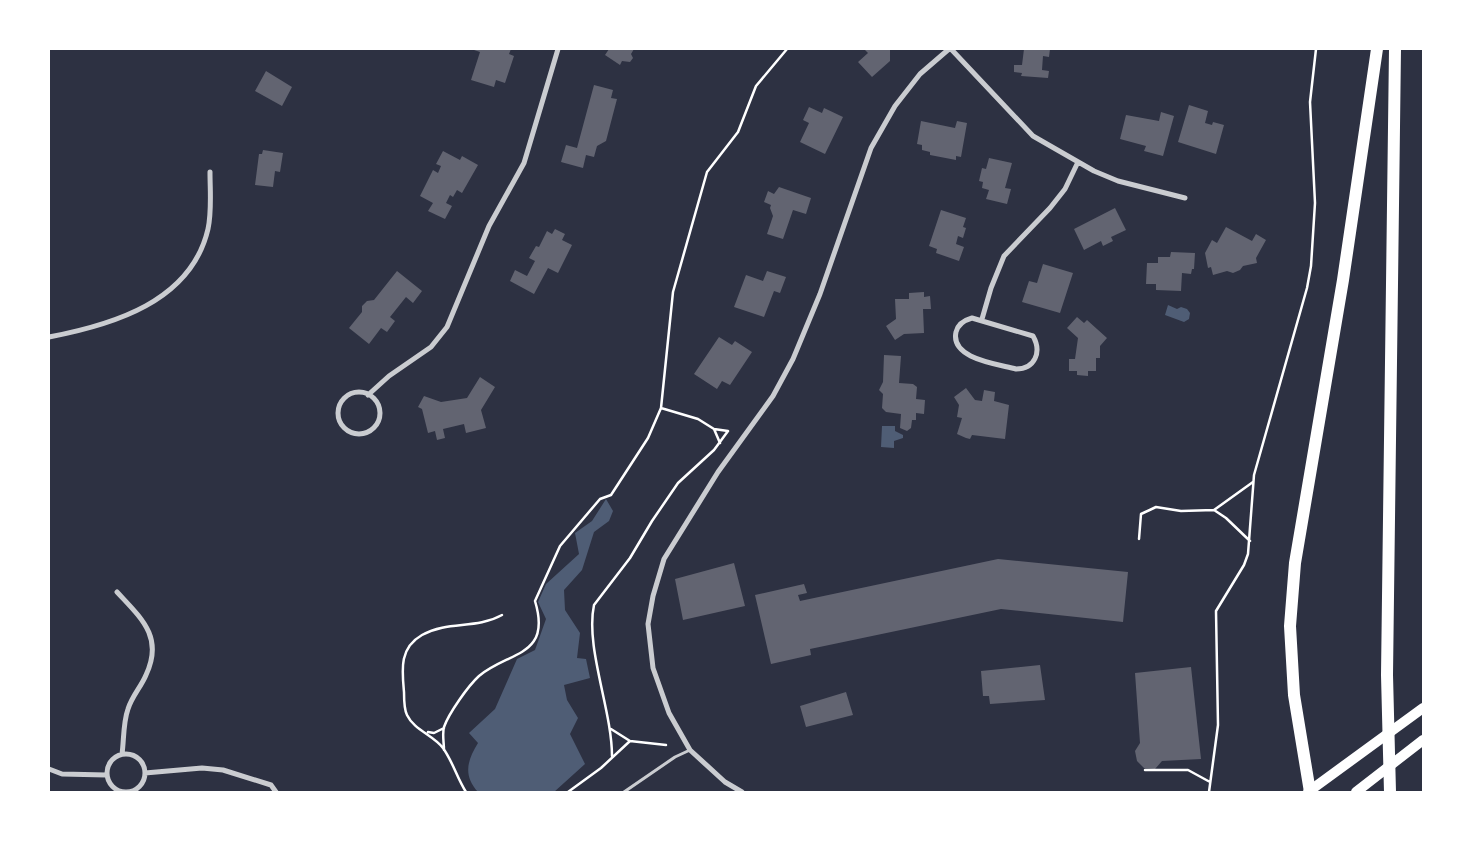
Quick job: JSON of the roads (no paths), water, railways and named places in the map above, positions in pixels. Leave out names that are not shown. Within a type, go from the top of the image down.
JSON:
[{"type":"highway","points":[[1310,792],[1294,695],[1290,658],[1290,626],[1296,563],[1343,280],[1377,49]]},
{"type":"highway","points":[[1390,792],[1388,675],[1395,49]]},
{"type":"main road","points":[[1310,792],[1423,708]]},
{"type":"main road","points":[[1356,792],[1423,740]]},
{"type":"street","points":[[368,394],[379,404],[380,418],[372,431],[358,435],[351,433],[340,424],[338,418],[339,404],[348,394],[355,392],[368,394],[431,347],[447,327],[489,226],[524,163],[558,49]]},
{"type":"street","points":[[742,792],[725,782],[690,750],[672,720],[657,681],[649,641],[648,616],[664,559],[718,472],[773,396],[793,359],[820,294],[871,148],[895,106],[920,74],[950,49],[1033,136],[1078,162],[1118,181],[1185,198]]},
{"type":"street","points":[[982,319],[991,288],[1004,256],[1065,190],[1078,162]]},
{"type":"street","points":[[49,338],[71,333],[129,314],[167,293],[188,271],[200,252],[208,231],[211,212],[210,172]]},
{"type":"street","points":[[967,319],[982,319],[1033,336],[1038,349],[1034,362],[1022,369],[1016,369],[966,355],[961,351],[955,339],[958,328],[967,319]]},
{"type":"street","points":[[117,592],[141,618],[148,629],[153,644],[149,668],[128,710],[122,754],[109,764],[106,774],[112,786],[117,790],[130,792],[140,785],[145,774],[138,759],[122,754]]},
{"type":"street","points":[[145,774],[202,768],[223,770],[271,785],[276,792]]},
{"type":"street","points":[[49,769],[62,774],[106,774]]},
{"type":"lane","points":[[624,792],[675,757],[690,750]]},
{"type":"water","points":[[1168,305],[1177,309],[1181,307],[1187,309],[1190,313],[1189,319],[1184,322],[1165,315]]},
{"type":"water","points":[[882,426],[895,426],[895,431],[903,435],[903,438],[894,441],[894,448],[881,447]]},
{"type":"water","points":[[606,499],[613,511],[609,521],[594,532],[582,570],[564,590],[565,610],[580,633],[577,658],[586,659],[590,678],[564,685],[567,700],[578,718],[570,734],[585,764],[554,792],[478,792],[470,780],[468,768],[471,756],[478,743],[469,733],[495,709],[517,659],[535,650],[546,619],[538,602],[546,584],[579,554],[575,533],[592,521]]}]
